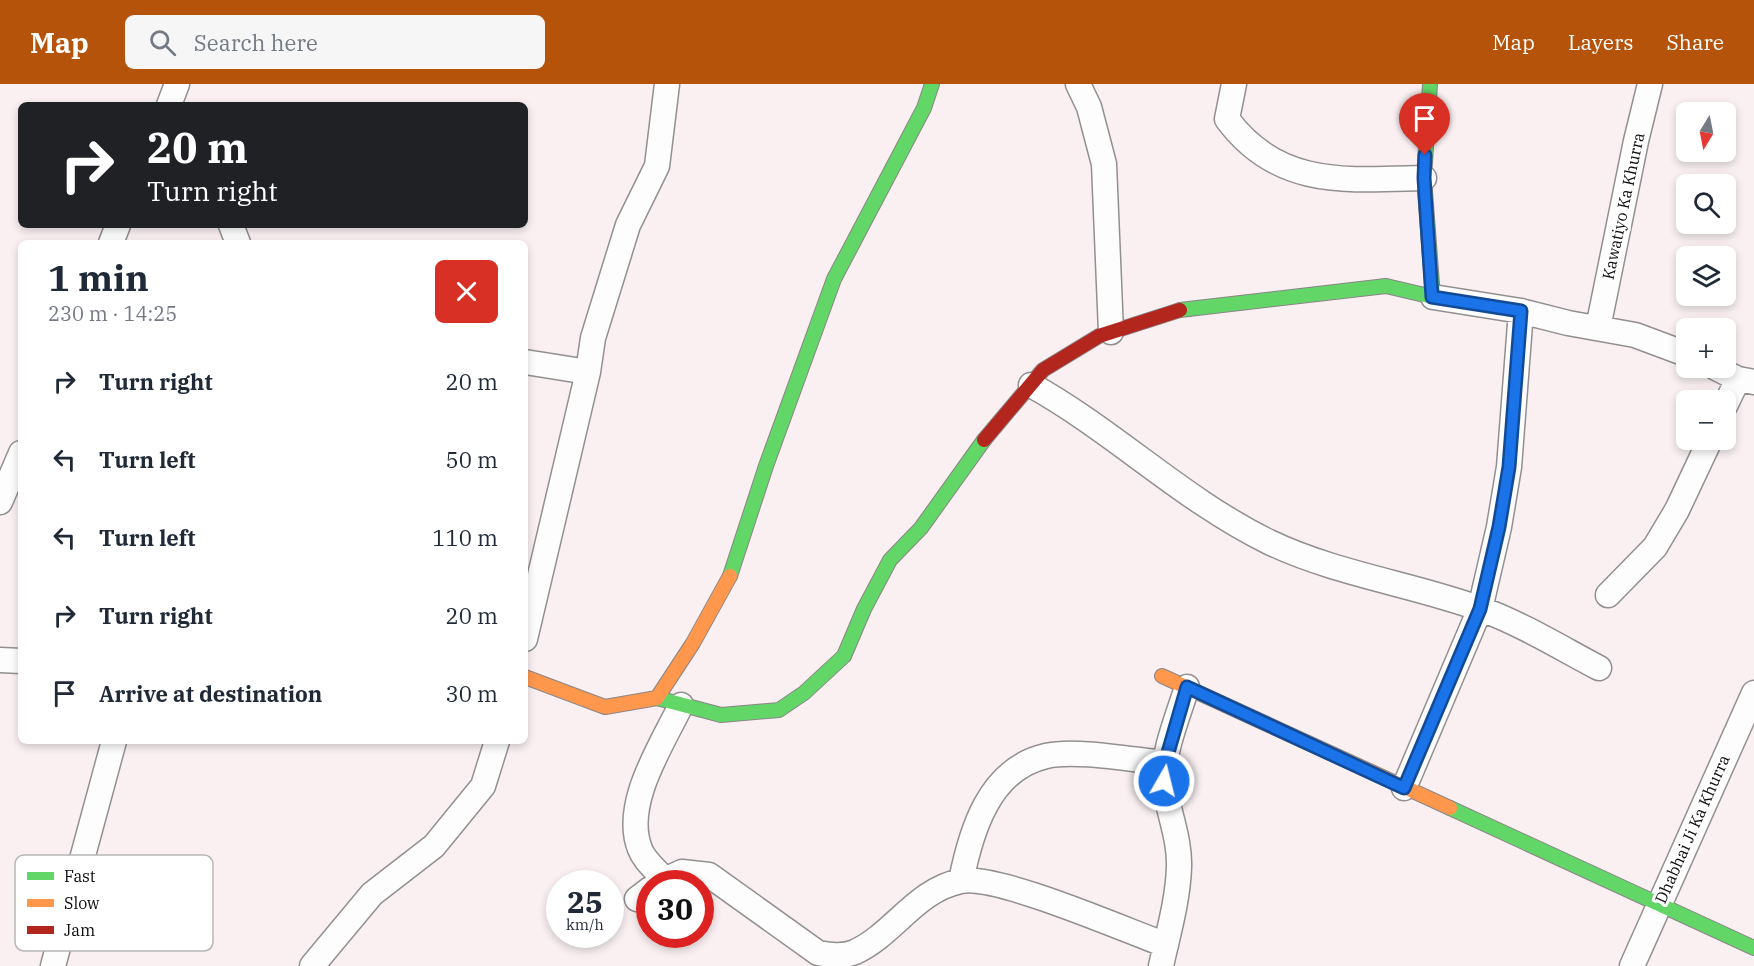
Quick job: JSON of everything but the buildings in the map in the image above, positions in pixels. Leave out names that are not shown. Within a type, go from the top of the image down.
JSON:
[{"type":"street","points":[[170,102],[177,84]]},
{"type":"street","points":[[528,626],[588,372],[593,338],[628,225],[657,166],[667,84]]},
{"type":"street","points":[[657,698],[693,643],[733,570],[766,466],[834,279],[924,108],[932,84]]},
{"type":"street","points":[[1078,84],[1089,107],[1104,164],[1112,332]]},
{"type":"street","points":[[1234,84],[1227,119],[1243,140],[1268,159],[1294,171],[1322,177],[1350,180],[1424,178]]},
{"type":"street","points":[[1430,84],[1424,178],[1432,297]]},
{"type":"street","name":"Kawatiyo Ka Khurra","points":[[1598,328],[1636,141],[1650,84]]},
{"type":"street","points":[[528,678],[605,707],[657,698],[721,715],[779,710],[804,693],[844,656],[864,609],[890,560],[921,528],[995,425],[1043,370],[1099,336],[1184,309],[1386,286],[1432,297],[1521,311],[1635,335],[1676,350]]},
{"type":"street","points":[[1404,788],[1480,609],[1499,527],[1509,467],[1521,311]]},
{"type":"street","points":[[528,362],[588,372]]},
{"type":"street","points":[[1736,392],[1746,380]]},
{"type":"street","points":[[1030,385],[1076,411],[1115,443],[1181,490],[1268,541],[1304,557],[1501,617],[1599,668]]},
{"type":"street","points":[[1608,595],[1655,548],[1677,510],[1705,450]]},
{"type":"street","points":[[0,502],[18,460]]},
{"type":"street","points":[[0,660],[18,661]]},
{"type":"street","points":[[1162,676],[1658,906],[1754,948]]},
{"type":"street","points":[[714,879],[818,953],[836,956],[855,952],[923,898],[961,881],[982,881],[1004,886],[1163,955],[1175,905],[1179,866],[1174,820],[1164,781],[1165,763],[1187,687]]},
{"type":"street","name":"Dhabhai Ji Ka Khurra","points":[[1632,966],[1754,693]]},
{"type":"street","points":[[646,870],[636,836],[635,811],[642,788],[681,705]]},
{"type":"street","points":[[83,855],[113,744]]},
{"type":"street","points":[[312,966],[372,894],[434,846],[483,786],[496,744]]},
{"type":"street","points":[[961,881],[968,848],[980,813],[998,786],[1019,765],[1047,756],[1080,756],[1165,763]]},
{"type":"street","points":[[53,966],[57,951]]},
{"type":"traffic: fast","points":[[730,576],[766,466],[834,279],[924,108],[932,84]]},
{"type":"traffic: fast","points":[[1180,310],[1386,286],[1433,297],[1424,178],[1430,84]]},
{"type":"traffic: fast","points":[[657,698],[721,715],[779,710],[804,693],[844,656],[864,609],[890,560],[921,528],[984,440]]},
{"type":"traffic: fast","points":[[1450,808],[1754,948]]},
{"type":"traffic: slow","points":[[528,678],[605,707],[657,698],[693,643],[730,576]]},
{"type":"traffic: slow","points":[[1162,676],[1450,808]]},
{"type":"traffic: jam","points":[[984,440],[1043,370],[1099,336],[1180,310]]},
{"type":"route","points":[[1164,781],[1165,763],[1187,687],[1404,788],[1480,609],[1499,527],[1509,467],[1521,311],[1432,297],[1424,178],[1425,155]]}]
